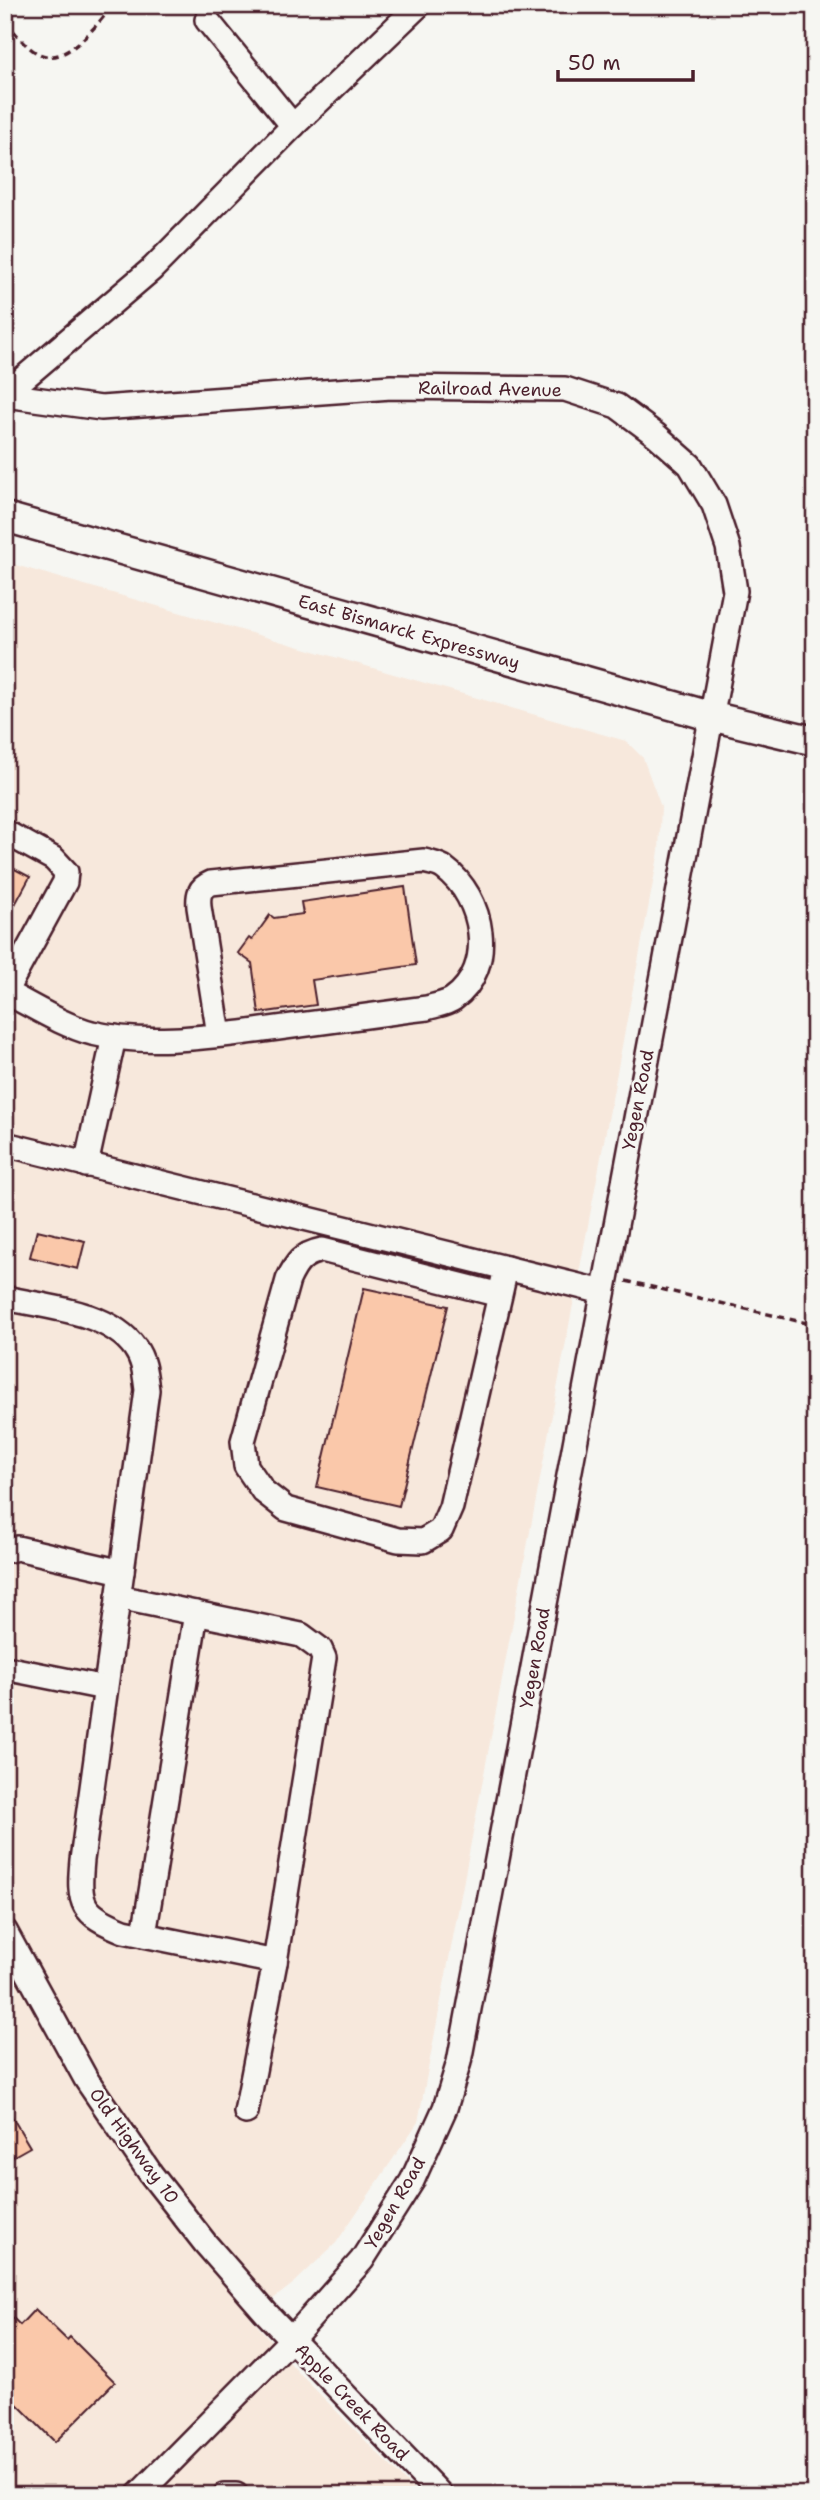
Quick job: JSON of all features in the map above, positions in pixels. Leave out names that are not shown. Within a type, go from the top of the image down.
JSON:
[{"type":"main road","name":"East Bismarck Expressway","points":[[5,517],[710,716],[815,741]]},
{"type":"street","points":[[5,394],[152,269],[293,126],[419,5]]},
{"type":"street","points":[[207,20],[293,126]]},
{"type":"street","name":"Railroad Avenue","points":[[5,394],[101,408],[391,387],[565,389],[617,406],[690,465],[714,505],[729,547],[735,591],[710,716]]},
{"type":"street","name":"Yegen Road","points":[[138,2495],[291,2340],[350,2275],[412,2181],[440,2119],[459,2062],[710,716]]},
{"type":"street","points":[[5,832],[54,859],[66,872],[65,882],[5,992],[75,1028],[114,1037],[219,1035],[427,1008],[450,1001],[466,988],[478,967],[482,946],[473,906],[461,885],[443,866],[424,861],[211,883],[200,890],[198,898],[219,1035]]},
{"type":"street","points":[[86,1165],[114,1037]]},
{"type":"street","points":[[5,1144],[506,1268],[604,1285]]},
{"type":"street","points":[[500,1296],[322,1250],[307,1253],[295,1264],[288,1280],[243,1441],[246,1466],[262,1491],[286,1509],[398,1540],[424,1541],[441,1530],[451,1507],[500,1296],[506,1268]]},
{"type":"street","points":[[5,1298],[92,1317],[115,1328],[135,1347],[144,1364],[147,1390],[79,1892],[91,1914],[124,1931],[275,1962]]},
{"type":"street","points":[[5,1550],[17,1548],[122,1572]]},
{"type":"street","points":[[118,1597],[301,1635],[320,1649],[324,1658],[275,1962],[246,2112]]},
{"type":"street","points":[[144,1936],[195,1613]]},
{"type":"street","points":[[5,1668],[106,1688]]},
{"type":"street","name":"Old Highway 10","points":[[5,1931],[86,2079],[151,2174],[205,2243],[291,2340]]},
{"type":"street","name":"Apple Creek Road","points":[[291,2340],[441,2495]]},
{"type":"street","points":[[225,2495],[236,2495]]},
{"type":"path","points":[[5,22],[38,53],[53,57],[71,50],[114,5]]},
{"type":"path","points":[[604,1285],[815,1325]]},
{"type":"shaded area","points":[[5,562],[626,741],[643,758],[661,807],[659,851],[418,2122],[336,2243],[294,2283],[250,2317],[299,2373],[419,2495],[5,2495]]},
{"type":"building","points":[[5,864],[30,877],[5,923]]},
{"type":"building","points":[[405,887],[416,965],[312,980],[316,1005],[259,1013],[252,963],[238,953],[249,938],[252,940],[270,915],[274,918],[303,914],[301,902]]},
{"type":"building","points":[[37,1230],[85,1241],[78,1269],[30,1257]]},
{"type":"building","points":[[364,1288],[448,1306],[399,1506],[317,1487]]},
{"type":"building","points":[[5,2105],[30,2147],[5,2161]]},
{"type":"building","points":[[35,2309],[67,2340],[70,2337],[115,2382],[55,2442],[5,2392],[5,2310],[20,2325]]}]
